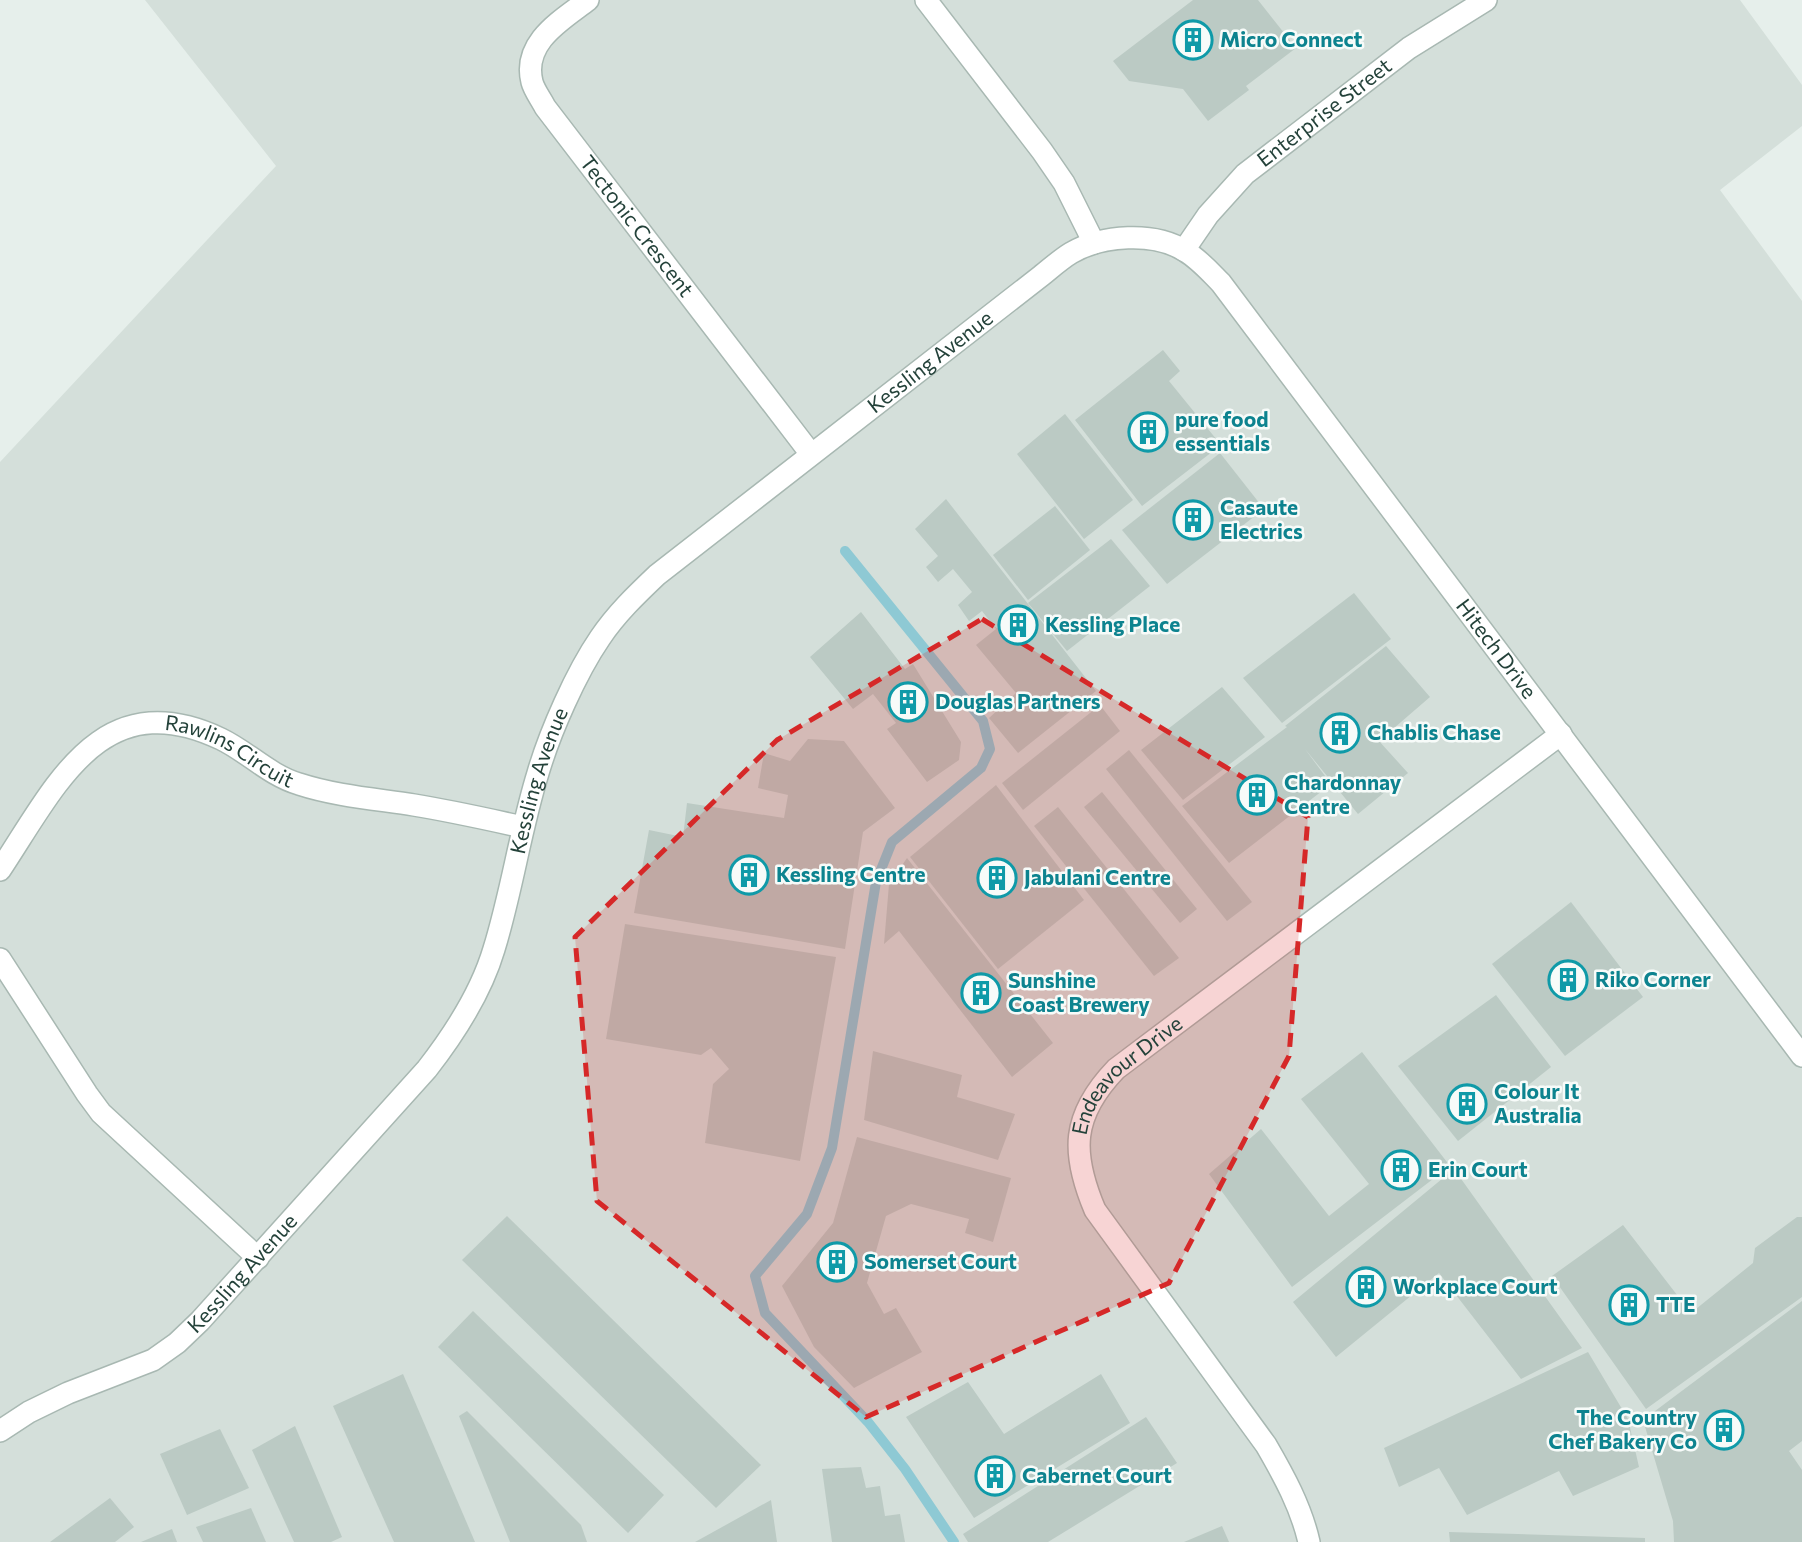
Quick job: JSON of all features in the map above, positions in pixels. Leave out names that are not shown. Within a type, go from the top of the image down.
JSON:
[{"type":"street","name":"Tectonic Crescent","points":[[588,0],[549,30],[536,46],[530,64],[532,83],[545,107],[811,454]]},
{"type":"street","points":[[926,0],[1042,151],[1063,183],[1094,243]]},
{"type":"street","name":"Enterprise Street","points":[[1184,250],[1208,215],[1245,174],[1409,48],[1486,0]]},
{"type":"street","name":"Kessling Avenue","points":[[0,1431],[29,1412],[68,1393],[153,1360],[177,1343],[257,1258],[449,1041],[475,996],[494,950],[538,770],[600,638],[628,602],[657,575],[1071,253],[1094,243],[1141,239],[1163,242],[1184,250]]},
{"type":"street","name":"Hitech Drive","points":[[1184,250],[1221,283],[1245,313],[1802,1056]]},
{"type":"street","name":"Rawlins Circuit","points":[[0,870],[62,776],[80,757],[112,733],[142,722],[168,723],[223,739],[269,770],[295,783],[322,791],[454,811],[523,827]]},
{"type":"street","name":"Endeavour Drive","points":[[1309,1542],[1287,1482],[1266,1445],[1095,1210],[1083,1181],[1078,1147],[1084,1115],[1098,1088],[1116,1069],[1561,734]]},
{"type":"street","points":[[0,959],[101,1113],[257,1258]]},
{"type":"highlighted area","points":[[982,619],[1308,817],[1289,1056],[1169,1283],[866,1417],[597,1201],[575,937],[777,740]]},
{"type":"shaded area","points":[[145,0],[1740,0],[1802,85],[1802,126],[1720,190],[1802,301],[1802,1542],[0,1542],[0,462],[276,166]]},
{"type":"building","name":"Micro Connect","points":[[1193,0],[1258,0],[1296,48],[1246,86],[1249,90],[1208,121],[1183,89],[1129,81],[1113,61]]},
{"type":"building","name":"pure food essentials","points":[[1163,350],[1180,371],[1169,381],[1221,445],[1142,506],[1075,420]]},
{"type":"building","points":[[1065,414],[1133,500],[1084,539],[1017,454]]},
{"type":"building","name":"Casaute Electrics","points":[[1220,453],[1264,509],[1167,584],[1122,530]]},
{"type":"building","name":"Kessling Place","points":[[946,499],[1096,691],[1018,753],[989,718],[1016,693],[976,645],[996,629],[982,611],[969,621],[958,605],[972,592],[953,569],[938,582],[926,567],[938,556],[915,529]]},
{"type":"building","points":[[1055,506],[1090,550],[1028,600],[993,555]]},
{"type":"building","points":[[1111,539],[1150,586],[1067,651],[1028,603]]},
{"type":"building","points":[[1354,593],[1391,639],[1282,723],[1243,678]]},
{"type":"building","name":"Douglas Partners","points":[[861,612],[905,669],[913,664],[961,742],[959,760],[927,782],[887,729],[896,723],[873,694],[853,709],[810,657]]},
{"type":"building","points":[[1386,646],[1430,697],[1379,741],[1408,773],[1358,814],[1305,749],[1331,784],[1229,863],[1182,806],[1287,727],[1285,726]]},
{"type":"building","points":[[1222,687],[1265,737],[1183,800],[1141,750]]},
{"type":"building","points":[[1100,705],[1120,731],[1023,810],[1002,783]]},
{"type":"building","name":"Kessling Centre","points":[[808,739],[844,741],[895,808],[863,832],[845,949],[634,913],[649,830],[683,837],[687,803],[784,818],[788,795],[758,788],[764,753],[790,761]]},
{"type":"building","points":[[1129,750],[1252,902],[1227,921],[1106,769]]},
{"type":"building","name":"Jabulani Centre","points":[[996,785],[1084,900],[998,969],[910,857]]},
{"type":"building","points":[[1102,792],[1197,909],[1180,923],[1084,807]]},
{"type":"building","points":[[1058,807],[1179,958],[1154,976],[1034,826]]},
{"type":"building","name":"Sunshine Coast Brewery","points":[[907,858],[1053,1043],[1012,1077],[899,931],[884,944],[889,884]]},
{"type":"building","name":"Riko Corner","points":[[1571,902],[1643,997],[1565,1056],[1492,964]]},
{"type":"building","points":[[625,924],[836,957],[800,1161],[705,1143],[713,1084],[729,1069],[711,1048],[701,1055],[606,1039]]},
{"type":"building","name":"Colour It Australia","points":[[1496,995],[1551,1067],[1458,1141],[1398,1066]]},
{"type":"building","points":[[873,1051],[962,1075],[957,1097],[1015,1114],[998,1160],[864,1120]]},
{"type":"building","name":"Erin Court","points":[[1362,1052],[1450,1166],[1292,1287],[1209,1174],[1261,1129],[1329,1216],[1369,1184],[1301,1099]]},
{"type":"building","name":"Somerset Court","points":[[857,1137],[1011,1178],[993,1242],[965,1233],[969,1219],[911,1204],[886,1216],[867,1283],[884,1314],[896,1308],[922,1352],[854,1388],[814,1347],[782,1286],[833,1223]]},
{"type":"building","name":"Workplace Court","points":[[1454,1169],[1582,1348],[1521,1379],[1439,1273],[1336,1357],[1293,1302]]},
{"type":"building","points":[[507,1216],[761,1465],[716,1508],[462,1260]]},
{"type":"building","name":"TTE","points":[[1797,1217],[1802,1217],[1802,1297],[1646,1409],[1552,1276],[1623,1225],[1691,1313],[1753,1263],[1755,1248]]},
{"type":"building","name":"The Country Chef Bakery Co","points":[[1802,1301],[1802,1441],[1789,1451],[1802,1470],[1802,1542],[1674,1542],[1673,1521],[1643,1420]]},
{"type":"building","points":[[473,1311],[664,1495],[628,1533],[438,1347]]},
{"type":"building","points":[[1588,1352],[1628,1419],[1639,1467],[1573,1496],[1559,1471],[1467,1515],[1439,1468],[1399,1487],[1384,1448]]},
{"type":"building","points":[[403,1374],[475,1542],[394,1542],[333,1406]]},
{"type":"building","name":"Cabernet Court","points":[[1101,1374],[1130,1423],[974,1518],[906,1417],[968,1382],[1004,1434]]},
{"type":"building","points":[[467,1411],[581,1525],[587,1542],[510,1542],[459,1416]]},
{"type":"building","points":[[1146,1417],[1177,1463],[1048,1542],[968,1542],[963,1534]]},
{"type":"building","points":[[295,1426],[342,1537],[331,1542],[294,1542],[252,1450]]},
{"type":"building","points":[[220,1429],[249,1488],[187,1515],[160,1454]]},
{"type":"building","points":[[861,1467],[866,1488],[880,1486],[885,1516],[900,1514],[905,1542],[832,1542],[822,1469]]},
{"type":"building","points":[[110,1498],[134,1527],[115,1542],[50,1542]]},
{"type":"building","points":[[771,1500],[777,1542],[695,1542]]},
{"type":"building","points":[[251,1508],[266,1542],[203,1542],[196,1527]]},
{"type":"building","points":[[1222,1526],[1229,1542],[1184,1542]]},
{"type":"building","points":[[172,1529],[177,1542],[141,1542]]},
{"type":"building","points":[[1449,1532],[1645,1538],[1645,1542],[1450,1542]]},
{"type":"waterway","points":[[845,551],[983,721],[990,749],[981,768],[892,842],[876,882],[832,1148],[807,1214],[755,1276],[765,1313],[868,1422],[905,1469],[954,1542]]},
{"type":"place","name":"Micro Connect","points":[[1193,40]]},
{"type":"place","name":"pure food essentials","points":[[1148,432]]},
{"type":"place","name":"Casaute Electrics","points":[[1193,520]]},
{"type":"place","name":"Kessling Place","points":[[1018,625]]},
{"type":"place","name":"Douglas Partners","points":[[908,702]]},
{"type":"place","name":"Chablis Chase","points":[[1340,733]]},
{"type":"place","name":"Chardonnay Centre","points":[[1257,795]]},
{"type":"place","name":"Kessling Centre","points":[[749,875]]},
{"type":"place","name":"Jabulani Centre","points":[[997,878]]},
{"type":"place","name":"Riko Corner","points":[[1568,980]]},
{"type":"place","name":"Sunshine Coast Brewery","points":[[981,993]]},
{"type":"place","name":"Colour It Australia","points":[[1467,1104]]},
{"type":"place","name":"Erin Court","points":[[1401,1170]]},
{"type":"place","name":"Somerset Court","points":[[837,1262]]},
{"type":"place","name":"Workplace Court","points":[[1366,1287]]},
{"type":"place","name":"TTE","points":[[1629,1305]]},
{"type":"place","name":"The Country Chef Bakery Co","points":[[1724,1430]]},
{"type":"place","name":"Cabernet Court","points":[[995,1476]]}]
